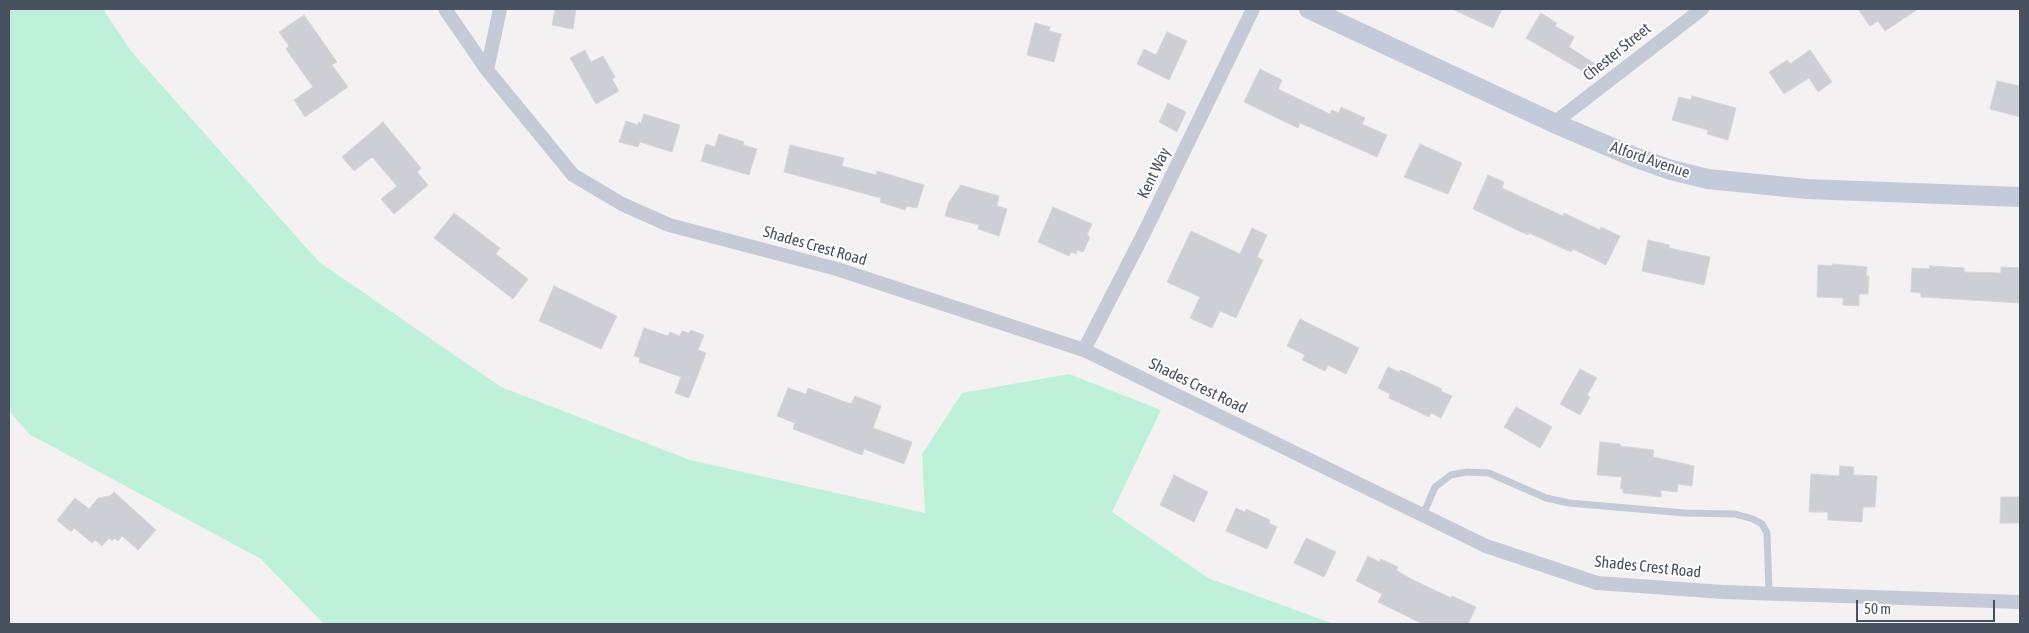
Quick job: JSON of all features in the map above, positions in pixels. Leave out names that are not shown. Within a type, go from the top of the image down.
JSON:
[{"type":"street","name":"Shades Crest Road","points":[[445,9],[488,70],[573,175],[622,204],[669,225],[837,269],[1084,350],[1486,546],[1597,582],[1769,594],[2020,602]]},
{"type":"street","points":[[488,70],[500,9]]},
{"type":"street","name":"Kent Way","points":[[1084,350],[1146,231],[1253,9]]},
{"type":"street","name":"Alford Avenue","points":[[1308,9],[1554,123],[1634,157],[1671,170],[1708,179],[1806,189],[2020,197]]},
{"type":"street","name":"Chester Street","points":[[1554,123],[1702,9]]},
{"type":"lane","points":[[1423,515],[1435,487],[1451,475],[1467,472],[1489,473],[1546,498],[1569,503],[1685,513],[1735,514],[1754,519],[1762,524],[1767,533],[1769,594]]},
{"type":"green space","points":[[9,9],[103,9],[131,51],[319,262],[501,387],[690,460],[925,513],[922,454],[962,393],[1069,374],[1161,410],[1112,512],[1208,578],[1334,624],[324,624],[261,559],[29,434],[9,411]]},
{"type":"building","points":[[555,9],[576,9],[573,29],[552,25]]},
{"type":"building","points":[[1452,9],[1502,9],[1493,28]]},
{"type":"building","points":[[1858,9],[1918,9],[1885,31],[1878,21],[1870,26]]},
{"type":"building","points":[[1541,13],[1557,23],[1555,26],[1574,37],[1569,47],[1597,65],[1591,76],[1526,38]]},
{"type":"building","points":[[304,15],[337,62],[332,65],[348,87],[305,117],[294,100],[313,87],[286,49],[289,46],[279,32]]},
{"type":"building","points":[[1035,23],[1050,27],[1049,31],[1061,34],[1054,62],[1027,55]]},
{"type":"building","points":[[1167,32],[1187,41],[1169,80],[1137,64],[1144,49],[1156,55]]},
{"type":"building","points":[[585,50],[591,62],[603,56],[615,77],[612,79],[619,91],[596,104],[570,58]]},
{"type":"building","points":[[1810,50],[1832,82],[1818,92],[1809,78],[1784,94],[1769,72],[1787,60],[1790,64]]},
{"type":"building","points":[[1260,69],[1282,80],[1278,89],[1330,114],[1332,110],[1339,113],[1341,107],[1365,118],[1362,124],[1387,135],[1377,157],[1300,123],[1298,128],[1244,102]]},
{"type":"building","points":[[1997,81],[2020,86],[2020,117],[1990,109]]},
{"type":"building","points":[[1692,96],[1736,108],[1728,140],[1707,134],[1708,130],[1672,120],[1679,97],[1691,100]]},
{"type":"building","points":[[1168,103],[1186,112],[1177,132],[1159,122]]},
{"type":"building","points":[[644,114],[680,125],[672,152],[640,142],[638,147],[619,142],[626,121],[638,125],[639,122],[641,123]]},
{"type":"building","points":[[383,122],[421,168],[417,172],[428,185],[394,214],[381,199],[397,186],[372,157],[354,171],[342,157]]},
{"type":"building","points":[[719,134],[744,142],[743,145],[757,149],[749,175],[701,161],[706,144],[715,147]]},
{"type":"building","points":[[1420,144],[1462,163],[1448,194],[1404,177]]},
{"type":"building","points":[[790,145],[844,158],[842,166],[876,175],[877,171],[924,185],[917,208],[907,206],[905,210],[880,202],[881,198],[784,172]]},
{"type":"building","points":[[1488,175],[1504,182],[1502,188],[1563,216],[1564,213],[1600,230],[1601,227],[1620,236],[1606,265],[1573,249],[1571,252],[1529,233],[1528,235],[1473,209]]},
{"type":"building","points":[[961,185],[999,196],[997,206],[1007,209],[999,236],[978,229],[979,225],[945,216],[949,202]]},
{"type":"building","points":[[1053,207],[1092,224],[1087,235],[1090,237],[1083,252],[1077,250],[1076,254],[1071,252],[1069,256],[1038,242]]},
{"type":"building","points":[[454,213],[500,248],[496,254],[528,279],[513,299],[434,238]]},
{"type":"building","points":[[1252,228],[1267,235],[1257,257],[1263,260],[1236,318],[1220,311],[1212,328],[1190,318],[1200,297],[1167,282],[1191,231],[1240,254]]},
{"type":"building","points":[[1648,240],[1669,245],[1669,248],[1710,257],[1704,285],[1642,271]]},
{"type":"building","points":[[1833,264],[1867,267],[1866,276],[1869,276],[1868,294],[1859,294],[1859,306],[1843,305],[1843,298],[1817,297],[1818,265],[1832,266]]},
{"type":"building","points":[[1930,266],[1964,268],[1964,272],[2001,273],[2001,267],[2020,268],[2020,303],[1921,297],[1921,293],[1911,292],[1912,268],[1929,269]]},
{"type":"building","points":[[554,286],[617,316],[601,349],[539,321]]},
{"type":"building","points":[[1300,319],[1359,348],[1346,374],[1328,365],[1325,371],[1302,360],[1305,355],[1287,346]]},
{"type":"building","points":[[644,328],[668,336],[670,332],[680,336],[682,331],[689,333],[691,330],[704,335],[698,350],[706,353],[689,398],[675,393],[681,377],[639,362],[640,358],[634,356]]},
{"type":"building","points":[[1388,367],[1399,372],[1401,370],[1442,389],[1441,391],[1452,396],[1441,418],[1431,413],[1429,417],[1389,398],[1390,394],[1378,388]]},
{"type":"building","points":[[1580,369],[1597,378],[1587,395],[1590,397],[1580,415],[1560,404]]},
{"type":"building","points":[[788,388],[806,394],[808,388],[851,404],[855,396],[881,406],[873,428],[912,442],[904,464],[864,449],[862,455],[793,429],[795,423],[777,416]]},
{"type":"building","points":[[1516,407],[1552,427],[1540,448],[1504,427]]},
{"type":"building","points":[[1600,442],[1654,450],[1653,457],[1694,466],[1692,486],[1678,484],[1677,492],[1661,490],[1661,497],[1623,493],[1623,489],[1620,489],[1622,477],[1597,475]]},
{"type":"building","points":[[1840,466],[1854,467],[1853,475],[1877,476],[1875,507],[1863,507],[1862,522],[1828,520],[1828,512],[1809,512],[1811,474],[1839,476]]},
{"type":"building","points":[[1174,475],[1208,492],[1194,522],[1160,505]]},
{"type":"building","points":[[114,492],[156,530],[138,550],[122,536],[118,541],[114,538],[112,541],[109,538],[102,546],[95,540],[92,543],[74,528],[71,532],[57,520],[75,498],[89,509],[98,498],[110,496]]},
{"type":"building","points":[[2001,497],[2020,497],[2020,523],[2000,523]]},
{"type":"building","points":[[1236,508],[1245,512],[1246,509],[1270,520],[1269,523],[1277,527],[1267,549],[1226,531]]},
{"type":"building","points":[[1306,538],[1336,552],[1324,577],[1294,563]]},
{"type":"building","points":[[1368,556],[1379,562],[1381,559],[1398,567],[1396,570],[1411,579],[1451,598],[1452,596],[1476,607],[1468,624],[1423,624],[1378,602],[1382,594],[1356,581]]}]
